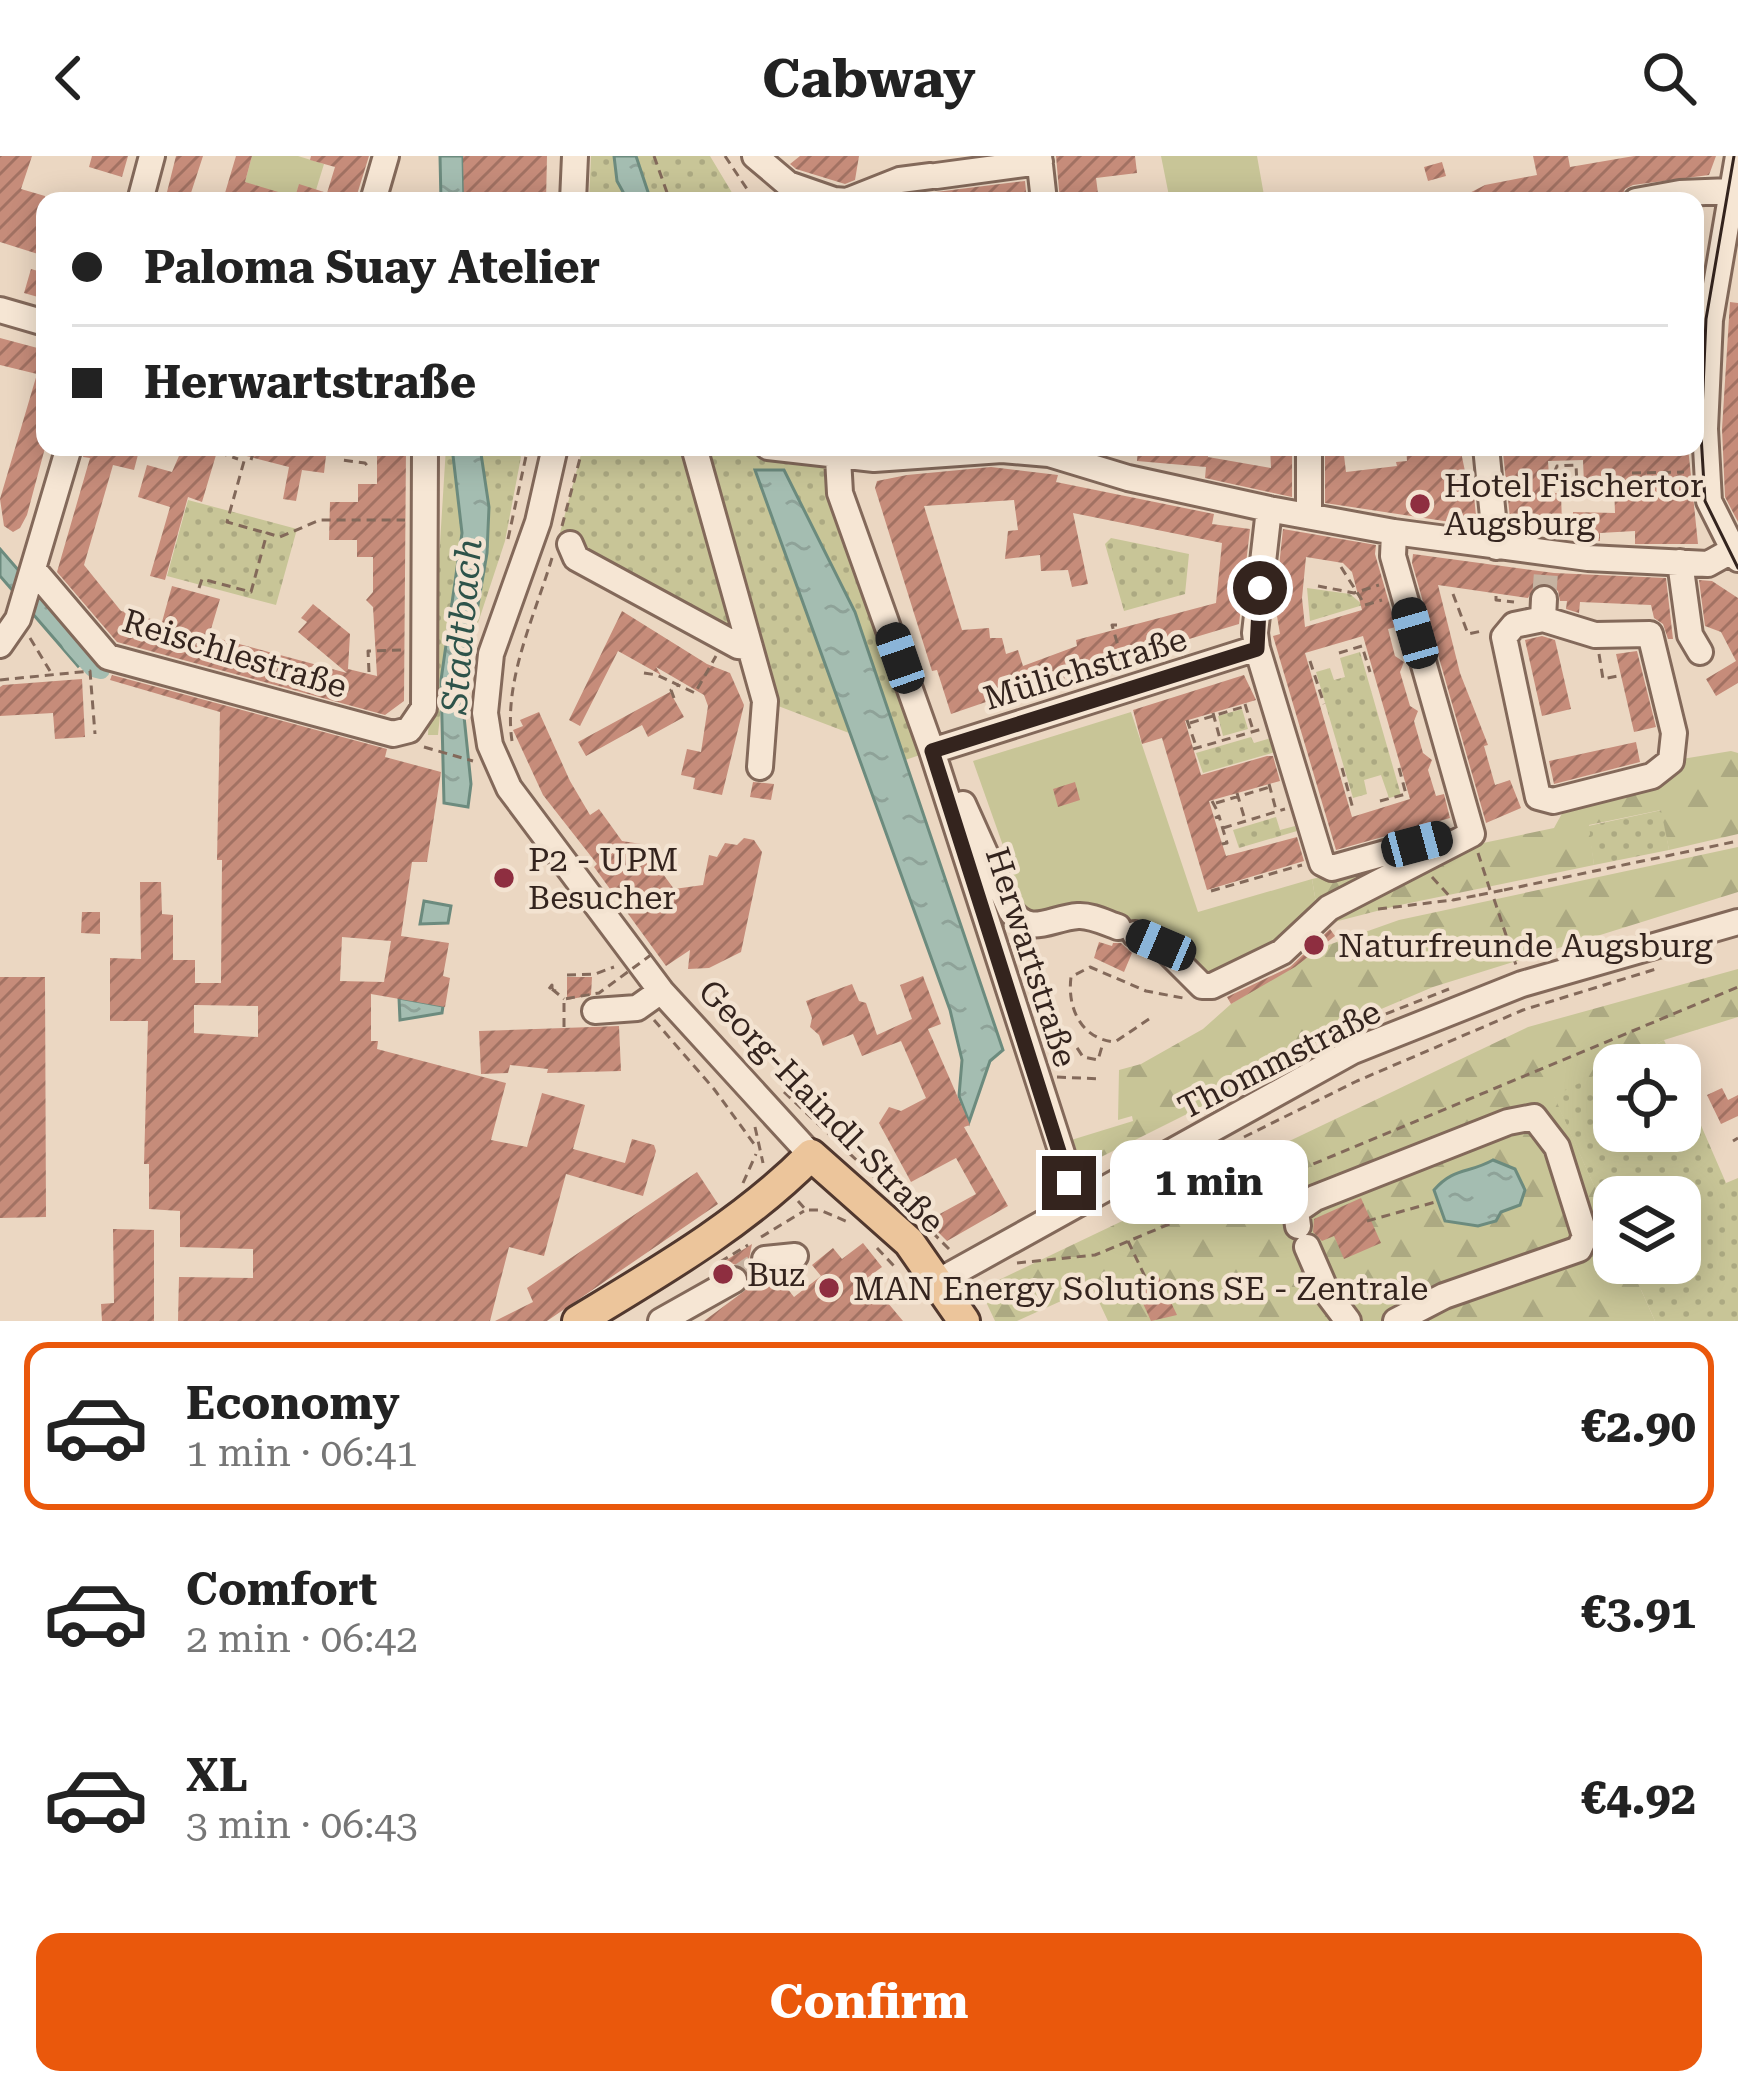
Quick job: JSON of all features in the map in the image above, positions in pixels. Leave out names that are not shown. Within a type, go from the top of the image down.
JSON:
[{"type":"main road","name":"Georg-Haindl-Straße","points":[[811,1155],[881,1215],[939,1281],[970,1308]]},
{"type":"main road","points":[[578,1321],[617,1311],[775,1192],[811,1155]]},
{"type":"street","points":[[142,192],[152,156]]},
{"type":"street","points":[[376,192],[386,156]]},
{"type":"street","points":[[573,192],[575,156]]},
{"type":"street","points":[[754,156],[788,184],[810,192]]},
{"type":"street","points":[[1064,456],[1128,478],[1269,509],[1496,548],[1547,563],[1708,564],[1735,554],[1713,512],[1705,471],[1706,376],[1726,281],[1731,191],[1738,156]]},
{"type":"street","points":[[902,191],[934,176],[1040,159],[1043,192]]},
{"type":"street","points":[[1704,192],[1731,191]]},
{"type":"street","points":[[0,310],[36,320]]},
{"type":"street","points":[[0,645],[18,619],[66,456]]},
{"type":"street","points":[[424,651],[425,456]]},
{"type":"street","points":[[485,752],[491,654],[538,522],[554,456]]},
{"type":"street","points":[[696,456],[738,643],[765,701],[760,767]]},
{"type":"street","points":[[825,456],[851,456]]},
{"type":"street","points":[[1309,456],[1309,515]]},
{"type":"street","points":[[1487,456],[1496,548]]},
{"type":"street","name":"Herwartstraße","points":[[838,458],[840,493],[933,752],[1078,1202]]},
{"type":"street","points":[[1269,509],[1257,649],[1321,860],[1332,868],[1471,832]]},
{"type":"street","points":[[1394,532],[1393,556],[1471,832]]},
{"type":"street","points":[[570,544],[576,558],[738,643]]},
{"type":"street","points":[[1680,562],[1690,634],[1700,652]]},
{"type":"street","name":"Reischlestraße","points":[[32,574],[108,657],[393,734],[409,730],[424,708],[424,651]]},
{"type":"street","points":[[1544,609],[1595,635],[1650,634],[1674,733],[1671,760],[1652,776],[1553,801],[1538,797],[1504,637],[1514,625],[1544,609]]},
{"type":"street","name":"Mülichstraße","points":[[933,752],[1257,649]]},
{"type":"street","name":"Georg-Haindl-Straße","points":[[485,752],[652,998],[811,1155]]},
{"type":"street","points":[[933,752],[948,771],[1020,922],[1030,926],[1081,915],[1161,945],[1195,981],[1212,986],[1282,952],[1329,908],[1471,832]]},
{"type":"street","name":"Thommstraße","points":[[939,1281],[1353,1052],[1522,984],[1738,922]]},
{"type":"street","points":[[595,1011],[652,998]]},
{"type":"street","points":[[1348,1321],[1327,1293],[1296,1211],[1315,1198],[1438,1148],[1534,1117],[1557,1147],[1586,1236],[1579,1249],[1444,1296],[1396,1321]]},
{"type":"street","points":[[765,1259],[795,1256]]},
{"type":"street","points":[[661,1321],[734,1280]]},
{"type":"path","points":[[654,156],[667,192]]},
{"type":"path","points":[[724,156],[749,192]]},
{"type":"path","points":[[228,456],[238,460]]},
{"type":"path","points":[[245,456],[227,522],[280,537],[320,520],[412,520],[412,527]]},
{"type":"path","points":[[251,460],[252,456]]},
{"type":"path","points":[[343,456],[342,460],[365,463],[370,469]]},
{"type":"path","points":[[507,543],[526,456]]},
{"type":"path","points":[[441,752],[485,752],[510,722],[514,683],[580,456]]},
{"type":"path","points":[[1554,473],[1557,466],[1576,465],[1576,485]]},
{"type":"path","points":[[1632,473],[1705,471]]},
{"type":"path","points":[[199,588],[202,579],[250,592],[267,533]]},
{"type":"path","points":[[1341,567],[1365,605],[1390,597]]},
{"type":"path","points":[[1318,586],[1354,592],[1387,583]]},
{"type":"path","points":[[1453,594],[1468,634],[1514,625]]},
{"type":"path","points":[[18,619],[51,673]]},
{"type":"path","points":[[1117,625],[1112,625],[1130,689]]},
{"type":"path","points":[[1595,635],[1603,679],[1618,676]]},
{"type":"path","points":[[644,674],[695,693],[738,643]]},
{"type":"path","points":[[1339,653],[1362,646],[1370,671]]},
{"type":"path","points":[[369,672],[368,651],[424,651]]},
{"type":"path","points":[[1310,661],[1324,704]]},
{"type":"path","points":[[0,680],[90,671],[95,734]]},
{"type":"path","points":[[674,698],[671,690],[679,684]]},
{"type":"path","points":[[1253,732],[1245,705],[1188,722],[1195,748],[1221,740],[1253,732],[1281,724]]},
{"type":"path","points":[[1214,714],[1221,740]]},
{"type":"path","points":[[1342,768],[1353,809]]},
{"type":"path","points":[[1380,801],[1406,794],[1399,768]]},
{"type":"path","points":[[1222,844],[1228,843],[1214,802],[1269,786],[1276,812]]},
{"type":"path","points":[[1238,795],[1245,821]]},
{"type":"path","points":[[1223,828],[1304,803]]},
{"type":"path","points":[[1471,832],[1490,890]]},
{"type":"path","points":[[1329,908],[1401,909],[1738,841]]},
{"type":"path","points":[[1211,891],[1321,860]]},
{"type":"path","points":[[1417,861],[1454,900]]},
{"type":"path","points":[[1494,898],[1522,984]]},
{"type":"path","points":[[564,999],[599,993],[656,955],[645,942]]},
{"type":"path","points":[[607,955],[652,998],[757,1148],[745,1181]]},
{"type":"path","name":"Thommstraße","points":[[1236,1141],[1357,1081],[1523,1010],[1674,964]]},
{"type":"path","points":[[567,975],[595,974],[615,967]]},
{"type":"path","points":[[1149,1019],[1115,1042],[1092,1037],[1068,997],[1071,977],[1090,967],[1146,991],[1186,999]]},
{"type":"path","points":[[1026,1254],[1010,1264],[1095,1255],[1738,987]]},
{"type":"path","points":[[554,990],[564,999],[564,1027]]},
{"type":"path","points":[[1056,1042],[1072,1040],[1083,1057],[1098,1060],[1103,1041]]},
{"type":"path","points":[[1053,1078],[1101,1079]]},
{"type":"path","points":[[785,1093],[800,1107]]},
{"type":"path","name":"Georg-Haindl-Straße","points":[[754,1126],[760,1160]]},
{"type":"path","points":[[1367,1222],[1438,1202]]},
{"type":"path","name":"Georg-Haindl-Straße","points":[[791,1219],[806,1210],[836,1215],[859,1228]]},
{"type":"path","name":"Georg-Haindl-Straße","points":[[871,1241],[895,1267]]},
{"type":"path","points":[[1128,1241],[1148,1282]]},
{"type":"path","points":[[970,1308],[976,1286]]},
{"type":"green space","points":[[252,156],[298,156],[324,164],[316,190],[299,185],[297,192],[271,192],[245,182]]},
{"type":"green space","points":[[591,156],[710,156],[732,192],[589,192]]},
{"type":"green space","points":[[1161,156],[1257,156],[1263,192],[1168,192]]},
{"type":"green space","points":[[445,456],[520,456],[505,541],[476,629],[447,646],[438,735],[428,735]]},
{"type":"green space","points":[[581,456],[838,458],[932,751],[905,760],[855,612],[784,471],[756,471],[849,733],[765,701],[750,647],[558,540]]},
{"type":"green space","points":[[188,500],[297,529],[276,605],[167,576]]},
{"type":"green space","points":[[1111,538],[1189,554],[1185,594],[1124,611],[1105,544]]},
{"type":"green space","points":[[1307,588],[1350,594],[1363,605],[1310,621]]},
{"type":"green space","points":[[1360,652],[1401,795],[1389,798],[1381,775],[1364,780],[1367,794],[1353,798],[1316,672],[1330,668],[1334,680],[1345,677],[1340,658]]},
{"type":"green space","points":[[1242,709],[1248,729],[1223,736],[1218,716]]},
{"type":"green space","points":[[1131,712],[1198,912],[1312,879],[1317,909],[1272,948],[1208,981],[1143,927],[1083,909],[1030,922],[973,761]]},
{"type":"green space","points":[[1251,737],[1254,743],[1271,738],[1275,752],[1203,773],[1196,753]]},
{"type":"green space","points":[[1738,753],[1738,834],[1669,850],[1661,810],[1589,825],[1594,865],[1400,905],[1288,934],[1317,909],[1312,879],[1554,828],[1565,808],[1682,759]]},
{"type":"green space","points":[[1662,810],[1669,850],[1594,865],[1588,826]]},
{"type":"green space","points":[[1276,817],[1280,830],[1295,826],[1297,831],[1239,848],[1233,830]]},
{"type":"green space","points":[[1738,847],[1738,892],[1433,987],[1360,1018],[1205,1105],[1083,1166],[1073,1141],[1068,1141],[1133,1121],[1132,1116],[1118,1120],[1119,1070],[1141,1064],[1203,1029],[1231,1004],[1320,948],[1399,920]]},
{"type":"green space","points":[[1738,969],[1738,1017],[1656,1044],[1593,1044],[1593,1076],[1554,1096],[1593,1183],[1593,1284],[1638,1284],[1655,1321],[1108,1321],[1092,1287],[1017,1321],[995,1321],[980,1289],[1528,1027]],"holes":[[[1493,1160],[1501,1212],[1496,1221],[1478,1226],[1445,1221],[1435,1190],[1455,1174]]]},
{"type":"green space","points":[[1593,1075],[1593,1152],[1701,1152],[1701,1125],[1726,1183],[1738,1178],[1738,1321],[1655,1321],[1638,1284],[1701,1284],[1701,1176],[1593,1176],[1593,1184],[1553,1095]]},
{"type":"water","points":[[440,156],[463,156],[464,192],[441,192]]},
{"type":"water","points":[[614,156],[636,156],[648,192],[623,192]]},
{"type":"water","name":"Stadtbach","points":[[453,456],[481,456],[489,507],[487,553],[462,697],[471,784],[468,807],[444,803],[441,680],[462,533]]},
{"type":"water","points":[[755,470],[784,470],[855,612],[1003,1050],[990,1061],[969,1122],[959,1096],[962,1060],[950,1010]]},
{"type":"water","points":[[0,549],[91,654],[78,666],[0,576]]},
{"type":"water","points":[[424,901],[451,906],[448,923],[420,924]]},
{"type":"water","points":[[399,998],[443,1006],[442,1013],[400,1020]]},
{"type":"water","points":[[1493,1160],[1515,1169],[1525,1190],[1520,1205],[1478,1226],[1445,1221],[1434,1190],[1455,1174]]},
{"type":"building","points":[[0,156],[32,156],[21,189],[36,193],[36,253],[0,242]]},
{"type":"building","points":[[92,156],[128,156],[122,177],[89,167]]},
{"type":"building","points":[[176,156],[203,156],[191,192],[167,192]]},
{"type":"building","points":[[236,156],[252,156],[245,182],[278,192],[225,192]]},
{"type":"building","points":[[311,156],[369,156],[358,192],[327,192],[335,167],[310,160]]},
{"type":"building","points":[[463,156],[547,156],[546,192],[464,192]]},
{"type":"building","points":[[800,156],[859,156],[855,180],[845,184],[796,169],[790,164]]},
{"type":"building","points":[[1056,156],[1135,156],[1137,173],[1096,178],[1098,192],[1059,192]]},
{"type":"building","points":[[1533,156],[1568,156],[1570,167],[1634,156],[1716,156],[1709,175],[1633,185],[1624,192],[1471,192],[1537,175]]},
{"type":"building","points":[[1442,162],[1446,176],[1428,181],[1424,167]]},
{"type":"building","points":[[1025,181],[1026,192],[936,192]]},
{"type":"building","points":[[299,184],[324,192],[297,192]]},
{"type":"building","points":[[31,269],[36,270],[36,296],[24,293]]},
{"type":"building","points":[[1730,302],[1738,303],[1738,522],[1725,497],[1722,429]]},
{"type":"building","points":[[0,338],[36,348],[36,374],[0,365]]},
{"type":"building","points":[[36,377],[36,456],[43,456],[27,515],[13,532],[4,526],[0,499]]},
{"type":"building","points":[[138,456],[134,470],[113,465],[84,565],[121,611],[162,622],[172,586],[220,599],[209,636],[347,673],[298,632],[307,622],[301,618],[313,604],[350,634],[348,669],[377,676],[373,607],[366,600],[373,592],[373,557],[357,557],[357,540],[329,540],[330,502],[358,502],[358,484],[377,484],[377,456],[406,456],[404,701],[385,715],[117,642],[57,572],[90,458],[83,457]]},
{"type":"building","points":[[179,456],[216,456],[202,502],[188,497],[165,580],[150,576],[170,507],[138,497],[147,465],[172,472]]},
{"type":"building","points":[[246,456],[326,456],[324,473],[302,470],[296,501],[283,499],[289,467]]},
{"type":"building","points":[[1137,456],[1208,456],[1271,468],[1270,456],[1292,456],[1292,497],[1205,478],[1206,467],[1137,461]]},
{"type":"building","points":[[1325,456],[1344,456],[1346,472],[1397,466],[1396,462],[1407,461],[1407,456],[1462,456],[1468,486],[1473,485],[1477,526],[1325,503]]},
{"type":"building","points":[[1503,456],[1689,456],[1698,544],[1635,544],[1635,531],[1600,533],[1600,541],[1573,539],[1573,512],[1615,513],[1614,484],[1584,485],[1583,460],[1548,461],[1550,492],[1561,494],[1562,523],[1510,518]]},
{"type":"building","points":[[991,467],[1058,475],[1056,482],[1214,514],[1212,524],[1250,529],[1239,624],[951,714],[937,670],[932,671],[875,488],[877,481]],"holes":[[[1014,500],[1018,530],[1008,531],[1005,559],[1040,555],[1041,571],[1068,570],[1072,587],[1088,584],[1073,513],[1222,543],[1216,603],[1076,640],[1077,646],[1023,666],[1018,650],[1006,654],[1002,638],[990,638],[989,628],[962,630],[924,506]]]},
{"type":"building","points":[[1283,529],[1376,545],[1396,627],[1388,629],[1395,656],[1404,662],[1400,672],[1410,706],[1418,711],[1414,721],[1423,753],[1432,760],[1428,770],[1436,796],[1444,794],[1450,818],[1336,850],[1273,636],[1280,634],[1275,604]],"holes":[[[1306,557],[1343,563],[1352,572],[1362,610],[1305,627]],[[1363,636],[1410,799],[1352,817],[1305,653]]]},
{"type":"building","points":[[1413,554],[1554,573],[1666,578],[1673,639],[1668,639],[1663,624],[1654,618],[1651,605],[1580,602],[1579,613],[1566,609],[1567,601],[1560,601],[1558,591],[1546,583],[1536,585],[1528,598],[1438,585],[1460,673],[1488,745],[1484,746],[1495,785],[1510,780],[1521,808],[1486,823],[1412,563]]},
{"type":"building","points":[[1699,580],[1712,581],[1738,598],[1738,683],[1716,696],[1706,679],[1736,661],[1721,632],[1705,626]]},
{"type":"building","points":[[622,611],[707,664],[730,673],[744,705],[722,795],[693,789],[695,778],[681,775],[687,749],[701,752],[708,706],[704,695],[656,667],[661,675],[618,651],[580,726],[569,720]]},
{"type":"building","points":[[1542,636],[1555,640],[1571,709],[1542,716],[1525,640]]},
{"type":"building","points":[[1637,651],[1656,727],[1634,732],[1616,654]]},
{"type":"building","points":[[112,675],[387,749],[385,757],[441,772],[427,862],[412,862],[401,936],[449,943],[443,976],[450,978],[445,1007],[371,994],[371,1041],[378,1041],[377,1049],[506,1083],[491,1140],[527,1147],[542,1093],[585,1105],[573,1149],[625,1163],[632,1139],[654,1145],[656,1151],[643,1196],[566,1174],[544,1256],[509,1247],[490,1321],[178,1321],[179,1277],[253,1278],[253,1249],[180,1247],[180,1211],[149,1209],[149,1164],[144,1164],[148,1021],[110,1021],[110,958],[141,959],[140,882],[161,882],[162,914],[173,915],[173,960],[195,960],[195,983],[221,983],[220,712],[110,680]],"holes":[[[342,937],[391,941],[384,982],[340,981]],[[194,1005],[258,1006],[258,1037],[194,1033]]]},
{"type":"building","points":[[1244,675],[1256,700],[1185,721],[1201,775],[1273,756],[1280,781],[1209,801],[1226,856],[1297,837],[1304,861],[1207,890],[1162,738],[1142,744],[1133,710]]},
{"type":"building","points":[[82,679],[85,737],[55,739],[53,713],[0,716],[3,685]]},
{"type":"building","points":[[670,692],[684,717],[648,737],[642,725],[586,756],[578,742]]},
{"type":"building","points":[[539,712],[590,815],[599,809],[622,841],[641,844],[674,889],[703,885],[709,855],[717,857],[725,843],[754,840],[762,852],[741,952],[709,968],[688,969],[690,950],[666,966],[543,795],[513,730],[523,726],[520,720]]},
{"type":"building","points":[[1636,742],[1640,762],[1554,784],[1549,761]]},
{"type":"building","points":[[753,782],[774,784],[771,800],[750,797]]},
{"type":"building","points":[[1075,782],[1080,800],[1058,807],[1053,789]]},
{"type":"building","points":[[82,912],[100,912],[100,934],[81,933]]},
{"type":"building","points":[[1330,929],[1335,936],[1295,967],[1231,1004],[1227,997],[1290,967]]},
{"type":"building","points":[[1099,942],[1121,943],[1132,953],[1124,972],[1094,958]]},
{"type":"building","points":[[923,976],[941,1024],[928,1029],[970,1125],[964,1127],[1008,1206],[947,1241],[927,1221],[976,1194],[956,1158],[911,1182],[879,1123],[889,1107],[901,1111],[926,1098],[901,1041],[862,1056],[853,1034],[823,1046],[810,1027],[806,1001],[852,984],[859,1001],[866,1003],[877,1035],[912,1019],[900,985]]},
{"type":"building","points":[[0,977],[45,977],[46,1217],[0,1218]]},
{"type":"building","points":[[567,977],[592,977],[591,995],[567,1000]]},
{"type":"building","points":[[619,1026],[621,1071],[547,1073],[548,1069],[510,1065],[508,1073],[481,1074],[479,1031]]},
{"type":"building","points":[[1722,1088],[1728,1100],[1738,1095],[1738,1116],[1721,1124],[1707,1095]]},
{"type":"building","points":[[697,1172],[718,1204],[547,1321],[495,1321],[533,1302],[527,1288]]},
{"type":"building","points":[[1361,1198],[1381,1243],[1344,1259],[1334,1236],[1322,1241],[1313,1232],[1314,1219]]},
{"type":"building","points":[[113,1229],[154,1230],[154,1321],[102,1321],[101,1304],[114,1303]]},
{"type":"building","name":"MAN Energy Solutions SE - Zentrale","points":[[863,1243],[882,1267],[867,1278],[903,1321],[704,1321],[747,1289],[750,1279],[743,1267],[720,1264],[752,1244],[752,1269],[776,1274],[794,1297],[821,1276],[812,1265],[833,1248],[842,1259]]},
{"type":"building","points":[[1159,1277],[1177,1315],[1151,1321],[1136,1288]]},
{"type":"waterway","points":[[71,643],[93,668],[101,670]]},
{"type":"tunnel","points":[[1544,599],[1546,572]]},
{"type":"tunnel","points":[[734,1280],[765,1259]]},
{"type":"tram line","points":[[1704,365],[1706,319],[1734,156]]},
{"type":"tram line","points":[[1702,456],[1705,501],[1738,568]]},
{"type":"place","name":"Hotel Fischertor Augsburg","points":[[1420,504]]},
{"type":"place","name":"P2 - UPM Besucher","points":[[504,878]]},
{"type":"place","name":"Naturfreunde Augsburg","points":[[1314,945]]},
{"type":"place","name":"Buz","points":[[723,1274]]},
{"type":"place","name":"MAN Energy Solutions SE - Zentrale","points":[[829,1288]]},
{"type":"route","points":[[1069,1183],[932,751],[1257,649],[1260,588]]}]
